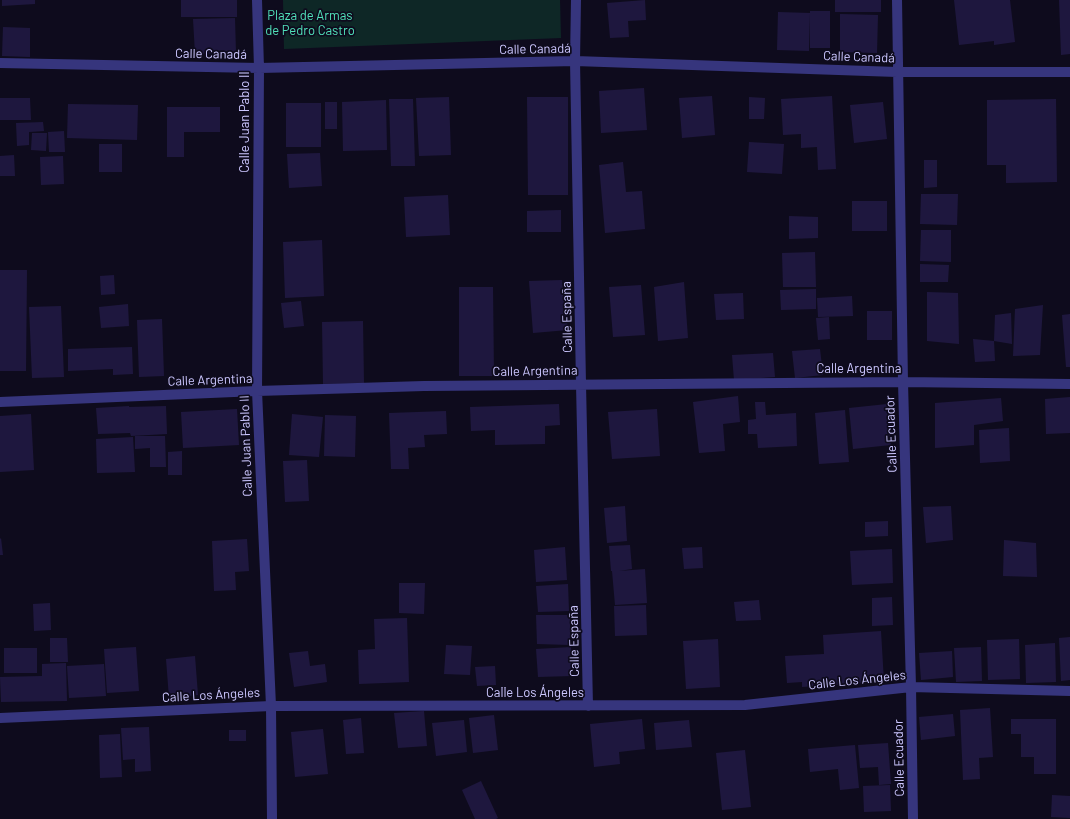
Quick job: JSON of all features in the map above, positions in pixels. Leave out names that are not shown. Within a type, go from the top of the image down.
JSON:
[{"type":"street","name":"Calle Juan Pablo II","points":[[257,0],[259,68],[257,391],[271,706],[272,819]]},
{"type":"street","name":"Calle España","points":[[576,0],[575,61],[588,706]]},
{"type":"street","name":"Calle Ecuador","points":[[897,0],[903,382],[912,687],[913,819]]},
{"type":"street","name":"Calle Canadá","points":[[0,63],[259,68],[575,61],[897,72],[1070,72]]},
{"type":"street","name":"Calle Argentina","points":[[0,402],[257,391],[424,386],[903,382],[1070,384]]},
{"type":"street","name":"Calle Los Ángeles","points":[[0,718],[271,706],[745,705],[912,687],[1070,691]]},
{"type":"green space","name":"Plaza de Armas de Pedro Castro","points":[[283,0],[560,0],[561,38],[284,49]]},
{"type":"building","points":[[2,0],[35,0],[35,4],[2,6]]},
{"type":"building","points":[[181,0],[237,0],[237,17],[181,17]]},
{"type":"building","points":[[645,0],[646,20],[628,21],[629,37],[610,38],[607,3]]},
{"type":"building","points":[[835,0],[881,0],[881,12],[835,12]]},
{"type":"building","points":[[954,0],[1010,0],[1015,42],[994,45],[994,41],[959,45]]},
{"type":"building","points":[[1059,0],[1070,0],[1070,54],[1061,55]]},
{"type":"building","points":[[810,11],[830,11],[830,48],[810,48]]},
{"type":"building","points":[[778,12],[810,13],[809,51],[777,50]]},
{"type":"building","points":[[840,14],[878,15],[877,53],[840,52]]},
{"type":"building","points":[[235,18],[236,53],[195,54],[193,19]]},
{"type":"building","points":[[3,27],[30,28],[30,57],[2,56]]},
{"type":"building","points":[[644,88],[647,130],[601,133],[599,91]]},
{"type":"building","points":[[712,96],[715,135],[682,138],[679,98]]},
{"type":"building","points":[[832,96],[836,169],[818,170],[817,147],[801,148],[801,134],[783,135],[781,99]]},
{"type":"building","points":[[449,97],[451,155],[419,156],[416,98]]},
{"type":"building","points":[[527,97],[568,97],[568,195],[528,195]]},
{"type":"building","points":[[749,97],[765,98],[764,119],[749,119]]},
{"type":"building","points":[[0,98],[30,98],[31,120],[0,120]]},
{"type":"building","points":[[389,99],[413,99],[415,166],[391,166]]},
{"type":"building","points":[[1056,99],[1057,182],[1006,183],[1006,165],[987,165],[987,100]]},
{"type":"building","points":[[386,100],[387,150],[343,151],[342,102]]},
{"type":"building","points":[[325,102],[337,102],[337,129],[325,129]]},
{"type":"building","points":[[883,102],[887,139],[854,143],[850,105]]},
{"type":"building","points":[[286,103],[321,103],[321,147],[286,147]]},
{"type":"building","points":[[68,104],[138,105],[137,140],[67,138]]},
{"type":"building","points":[[167,107],[220,107],[220,132],[184,132],[184,157],[167,157]]},
{"type":"building","points":[[43,122],[44,131],[29,132],[29,145],[17,146],[16,123]]},
{"type":"building","points":[[64,131],[65,152],[49,152],[48,132]]},
{"type":"building","points":[[32,133],[47,133],[46,151],[31,150]]},
{"type":"building","points":[[749,142],[784,144],[782,174],[747,172]]},
{"type":"building","points":[[99,144],[122,144],[122,172],[99,172]]},
{"type":"building","points":[[320,153],[322,186],[289,188],[287,154]]},
{"type":"building","points":[[14,155],[15,176],[0,176],[0,156]]},
{"type":"building","points":[[63,156],[64,184],[41,185],[40,157]]},
{"type":"building","points":[[924,160],[937,160],[937,187],[924,188]]},
{"type":"building","points":[[623,162],[626,192],[642,191],[645,229],[605,233],[599,165]]},
{"type":"building","points":[[921,194],[958,194],[957,225],[920,224]]},
{"type":"building","points":[[448,195],[450,235],[406,237],[404,197]]},
{"type":"building","points":[[852,201],[887,201],[887,231],[852,231]]},
{"type":"building","points":[[561,210],[561,232],[527,232],[527,211]]},
{"type":"building","points":[[789,216],[818,217],[818,238],[789,239]]},
{"type":"building","points":[[921,230],[951,230],[951,262],[920,261]]},
{"type":"building","points":[[322,240],[324,296],[285,298],[283,242]]},
{"type":"building","points":[[815,252],[816,287],[783,287],[782,253]]},
{"type":"building","points":[[920,264],[949,265],[948,282],[920,282]]},
{"type":"building","points":[[0,270],[27,270],[26,371],[0,371]]},
{"type":"building","points":[[114,275],[115,294],[101,295],[100,276]]},
{"type":"building","points":[[562,280],[568,330],[533,333],[529,281]]},
{"type":"building","points":[[684,282],[688,338],[658,341],[654,287]]},
{"type":"building","points":[[641,285],[645,335],[613,337],[609,287]]},
{"type":"building","points":[[459,287],[493,287],[494,376],[459,376]]},
{"type":"building","points":[[816,289],[816,309],[781,310],[780,290]]},
{"type":"building","points":[[927,292],[958,293],[959,344],[927,341]]},
{"type":"building","points":[[743,293],[744,319],[716,320],[714,294]]},
{"type":"building","points":[[852,296],[853,316],[818,317],[817,298]]},
{"type":"building","points":[[301,301],[304,326],[284,328],[281,303]]},
{"type":"building","points":[[128,304],[129,326],[101,328],[99,307]]},
{"type":"building","points":[[1043,305],[1040,355],[1013,356],[1015,309]]},
{"type":"building","points":[[61,306],[64,377],[32,378],[29,307]]},
{"type":"building","points":[[867,311],[892,311],[892,340],[867,340]]},
{"type":"building","points":[[1011,313],[1012,344],[994,341],[995,315]]},
{"type":"building","points":[[1070,314],[1070,367],[1066,367],[1062,315]]},
{"type":"building","points":[[829,317],[830,339],[818,340],[816,318]]},
{"type":"building","points":[[162,319],[164,376],[139,377],[137,320]]},
{"type":"building","points":[[363,321],[364,383],[323,384],[322,322]]},
{"type":"building","points":[[973,339],[994,341],[995,361],[975,362]]},
{"type":"building","points":[[132,347],[133,374],[113,375],[113,369],[68,371],[68,349]]},
{"type":"building","points":[[820,349],[823,375],[795,378],[792,351]]},
{"type":"building","points":[[773,353],[775,377],[734,380],[732,355]]},
{"type":"building","points":[[738,396],[740,422],[723,424],[725,451],[699,453],[693,402]]},
{"type":"building","points":[[1070,397],[1070,433],[1046,434],[1045,399]]},
{"type":"building","points":[[1001,398],[1003,421],[974,425],[974,445],[935,448],[935,403]]},
{"type":"building","points":[[755,402],[765,402],[766,415],[796,413],[797,446],[758,448],[757,434],[748,434],[748,420],[756,419]]},
{"type":"building","points":[[559,404],[560,425],[545,426],[545,444],[495,445],[495,430],[471,431],[470,407]]},
{"type":"building","points":[[887,404],[891,445],[853,449],[849,408]]},
{"type":"building","points":[[166,406],[167,434],[131,436],[130,433],[98,434],[96,408]]},
{"type":"building","points":[[237,409],[239,445],[183,448],[181,412]]},
{"type":"building","points":[[657,409],[660,456],[612,459],[608,412]]},
{"type":"building","points":[[845,410],[849,462],[819,464],[815,413]]},
{"type":"building","points":[[446,411],[447,434],[424,435],[425,447],[408,448],[409,469],[391,469],[389,413]]},
{"type":"building","points":[[31,414],[34,470],[0,472],[0,416]]},
{"type":"building","points":[[292,414],[323,417],[319,457],[289,455]]},
{"type":"building","points":[[325,415],[356,416],[355,457],[324,456]]},
{"type":"building","points":[[1009,428],[1010,461],[980,463],[979,430]]},
{"type":"building","points":[[135,436],[165,436],[166,467],[150,467],[150,448],[135,449]]},
{"type":"building","points":[[133,437],[135,472],[97,473],[96,439]]},
{"type":"building","points":[[182,451],[182,475],[168,475],[168,452]]},
{"type":"building","points":[[307,460],[309,501],[285,502],[283,461]]},
{"type":"building","points":[[625,506],[627,541],[607,543],[604,508]]},
{"type":"building","points":[[951,506],[953,540],[926,543],[923,507]]},
{"type":"building","points":[[888,521],[888,536],[865,537],[865,522]]},
{"type":"building","points":[[1,538],[3,555],[0,555]]},
{"type":"building","points":[[247,539],[249,571],[235,572],[236,590],[214,591],[212,541]]},
{"type":"building","points":[[1004,540],[1036,543],[1037,577],[1003,576]]},
{"type":"building","points":[[630,545],[632,569],[619,571],[645,569],[647,603],[615,605],[609,546]]},
{"type":"building","points":[[565,547],[567,580],[536,582],[534,550]]},
{"type":"building","points":[[702,547],[703,568],[684,569],[682,548]]},
{"type":"building","points":[[892,549],[893,583],[852,585],[850,551]]},
{"type":"building","points":[[399,583],[425,583],[424,614],[399,613]]},
{"type":"building","points":[[568,584],[569,611],[538,612],[536,586]]},
{"type":"building","points":[[892,597],[893,625],[872,626],[872,598]]},
{"type":"building","points":[[759,600],[761,620],[736,621],[734,602]]},
{"type":"building","points":[[50,603],[51,630],[34,631],[33,604]]},
{"type":"building","points":[[646,605],[647,635],[615,636],[614,606]]},
{"type":"building","points":[[536,615],[570,615],[570,645],[537,644]]},
{"type":"building","points":[[407,618],[409,682],[359,684],[358,650],[375,649],[374,619]]},
{"type":"building","points":[[881,631],[884,682],[802,687],[802,682],[787,683],[785,656],[824,654],[823,635]]},
{"type":"building","points":[[1070,637],[1070,680],[1061,681],[1059,638]]},
{"type":"building","points":[[50,638],[67,638],[68,662],[50,662]]},
{"type":"building","points":[[718,639],[720,687],[686,689],[683,641]]},
{"type":"building","points":[[1019,639],[1020,679],[988,680],[987,640]]},
{"type":"building","points":[[1055,643],[1056,682],[1026,683],[1025,645]]},
{"type":"building","points":[[446,645],[472,646],[470,675],[444,674]]},
{"type":"building","points":[[136,647],[139,691],[107,693],[104,649]]},
{"type":"building","points":[[571,647],[572,676],[538,677],[536,649]]},
{"type":"building","points":[[981,647],[982,681],[956,682],[954,648]]},
{"type":"building","points":[[4,648],[37,648],[37,673],[4,673]]},
{"type":"building","points":[[308,651],[310,666],[325,664],[327,682],[294,687],[289,653]]},
{"type":"building","points":[[952,651],[953,677],[921,680],[919,653]]},
{"type":"building","points":[[195,656],[198,695],[169,698],[166,659]]},
{"type":"building","points":[[66,663],[67,701],[1,702],[0,677],[42,676],[42,664]]},
{"type":"building","points":[[104,664],[106,696],[69,698],[67,666]]},
{"type":"building","points":[[495,666],[496,685],[477,686],[475,667]]},
{"type":"building","points":[[990,708],[993,757],[979,758],[980,779],[963,780],[960,710]]},
{"type":"building","points":[[424,711],[427,746],[398,748],[394,713]]},
{"type":"building","points":[[953,714],[955,736],[921,740],[919,717]]},
{"type":"building","points":[[494,715],[498,750],[473,753],[469,718]]},
{"type":"building","points":[[361,718],[364,753],[346,754],[343,720]]},
{"type":"building","points":[[642,719],[645,749],[619,752],[620,764],[594,767],[590,724]]},
{"type":"building","points":[[1011,719],[1056,719],[1056,774],[1034,774],[1034,757],[1021,757],[1021,734],[1011,734]]},
{"type":"building","points":[[464,720],[467,752],[436,756],[432,723]]},
{"type":"building","points":[[689,720],[692,747],[656,750],[654,723]]},
{"type":"building","points":[[149,727],[151,771],[135,772],[135,759],[123,760],[121,728]]},
{"type":"building","points":[[323,729],[328,774],[295,777],[291,732]]},
{"type":"building","points":[[229,730],[246,730],[246,741],[229,741]]},
{"type":"building","points":[[120,734],[122,777],[100,778],[99,735]]},
{"type":"building","points":[[888,743],[891,784],[879,785],[878,767],[860,768],[858,745]]},
{"type":"building","points":[[855,745],[859,788],[840,790],[838,769],[810,772],[808,749]]},
{"type":"building","points":[[745,750],[751,807],[722,810],[716,753]]},
{"type":"building","points":[[481,781],[498,818],[496,819],[475,819],[462,790]]},
{"type":"building","points":[[890,785],[891,811],[864,812],[863,786]]},
{"type":"building","points":[[1052,795],[1070,796],[1070,818],[1051,817]]}]
